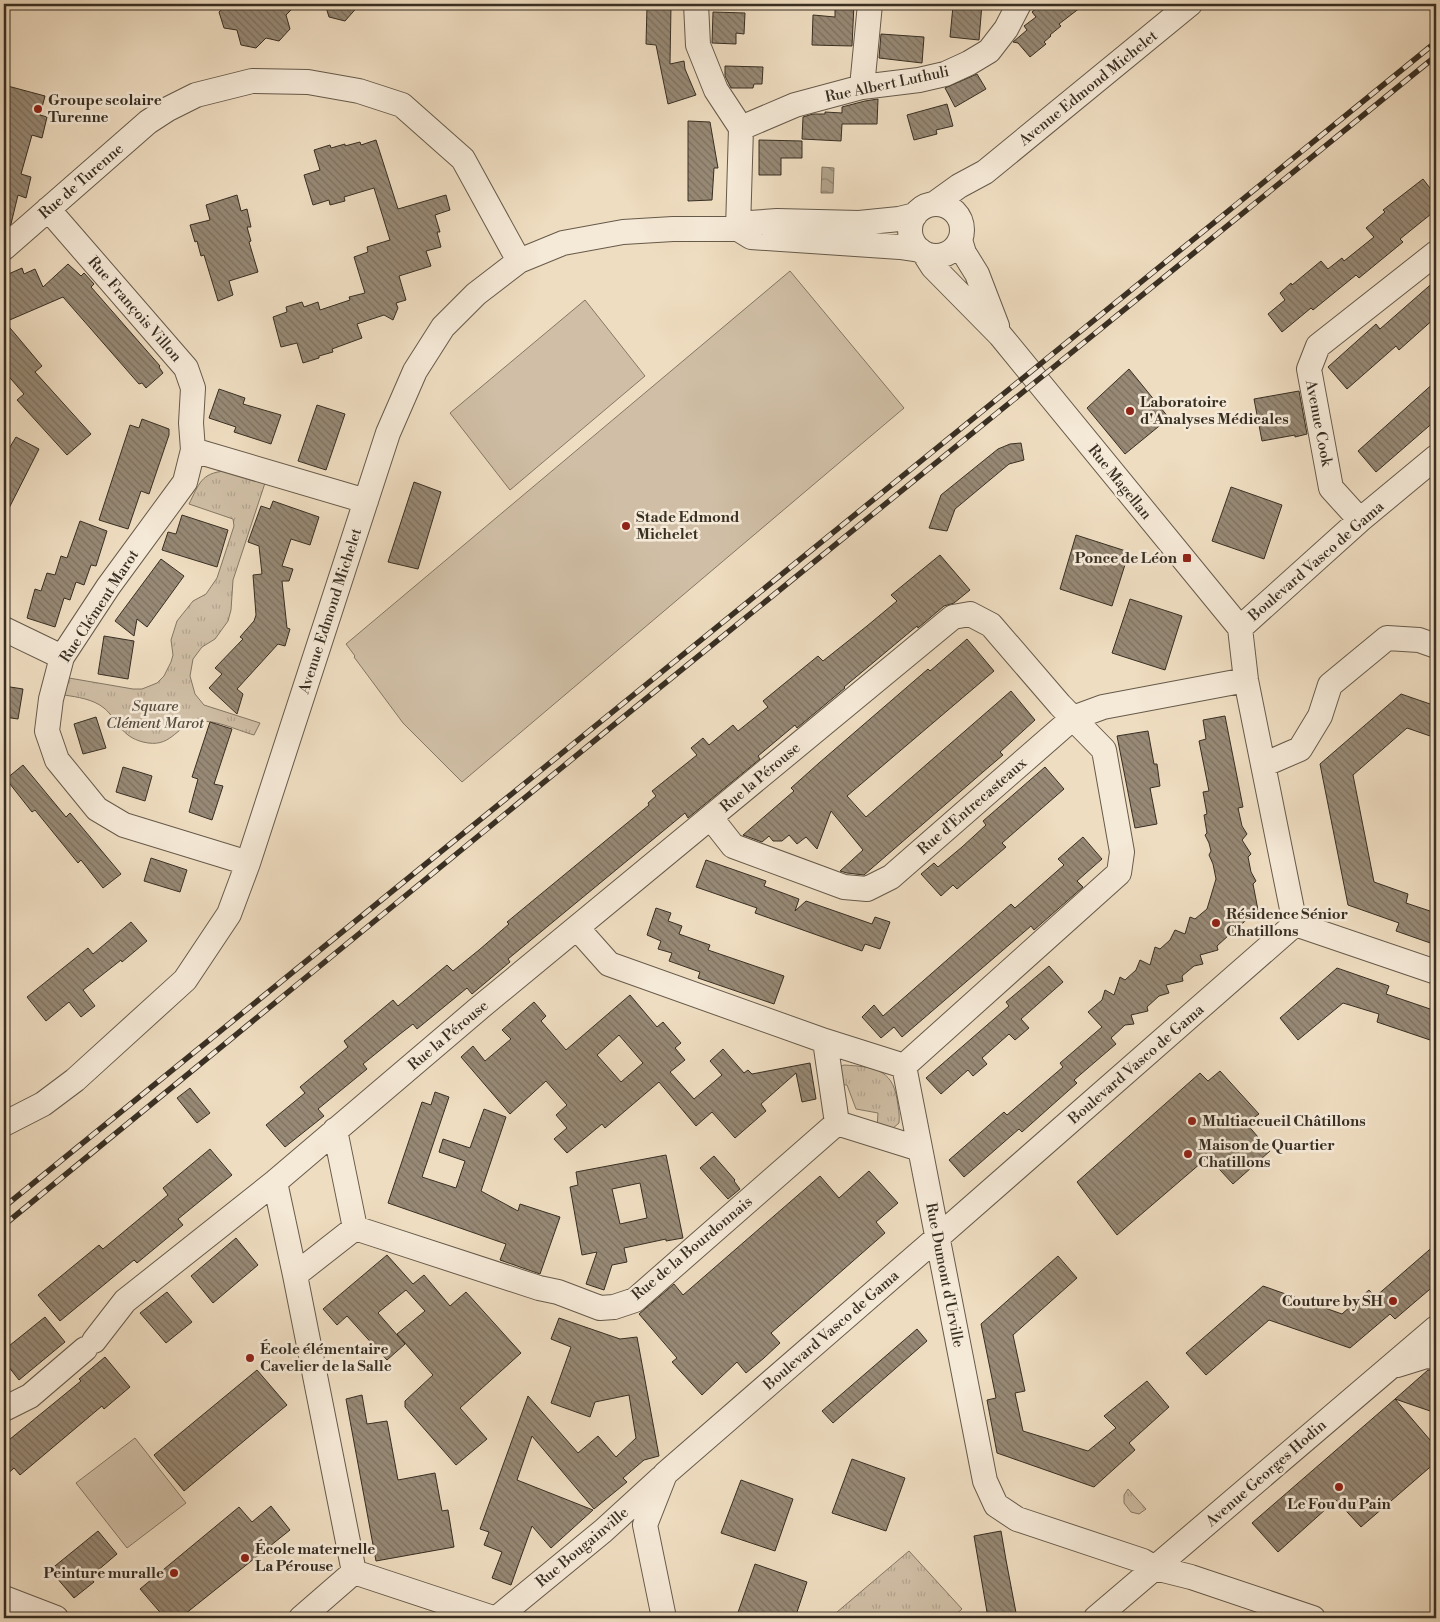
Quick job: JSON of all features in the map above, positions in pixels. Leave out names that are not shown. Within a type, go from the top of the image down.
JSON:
[{"type":"street","points":[[696,4],[698,44],[716,90],[740,128],[738,229]]},
{"type":"street","points":[[862,86],[870,4]]},
{"type":"street","name":"Rue Albert Luthuli","points":[[740,128],[795,105],[862,86],[919,80],[945,74],[989,51],[1006,29],[1019,4]]},
{"type":"street","name":"Avenue Edmond Michelet","points":[[4,1124],[43,1104],[74,1080],[185,980],[229,914],[248,864],[392,424],[415,371],[443,327],[476,294],[519,261],[563,243],[624,232],[673,229],[738,229],[750,223],[859,223],[899,219],[924,210],[959,186],[985,172],[1190,4]]},
{"type":"street","name":"Rue de Turenne","points":[[4,248],[148,122],[175,105],[196,95],[252,81],[308,82],[359,91],[402,105],[463,159],[519,261]]},
{"type":"street","name":"Avenue Edmond Michelet","points":[[960,230],[974,190],[985,172]]},
{"type":"street","points":[[942,205],[950,208],[956,214],[960,230],[956,247],[941,255],[932,255],[922,251],[912,237],[911,230],[924,210],[942,205]]},
{"type":"street","name":"Rue François Villon","points":[[48,209],[186,368],[193,388],[190,423],[193,450]]},
{"type":"street","name":"Avenue Edmond Michelet","points":[[738,229],[751,238],[900,247],[922,251]]},
{"type":"street","name":"Rue Magellan","points":[[960,230],[964,253],[977,274],[1000,335]]},
{"type":"street","name":"Rue Magellan","points":[[922,251],[933,267],[1000,335],[1240,628]]},
{"type":"street","name":"Avenue Cook","points":[[1360,520],[1332,488],[1309,369],[1318,346],[1436,253]]},
{"type":"street","points":[[193,450],[366,501]]},
{"type":"street","name":"Rue Clément Marot","points":[[193,450],[185,482],[108,586],[62,657],[51,699],[46,732],[57,760],[97,810],[124,825],[248,864]]},
{"type":"street","name":"Boulevard Vasco de Gama","points":[[664,1618],[646,1525],[665,1474],[1296,924],[1246,680],[1240,628],[1360,520],[1436,457]]},
{"type":"street","name":"Rue la Pérouse","points":[[4,1409],[30,1396],[89,1345],[125,1301],[275,1182],[335,1130],[953,617],[970,614],[991,625],[1060,705],[1104,750],[1122,852],[1118,872],[904,1066]]},
{"type":"street","points":[[4,629],[62,657]]},
{"type":"street","points":[[1263,765],[1300,750],[1320,716],[1330,686],[1387,638],[1419,640],[1436,646]]},
{"type":"street","name":"Rue d'Entrecasteaux","points":[[711,818],[733,846],[844,887],[867,889],[891,877],[1073,718],[1103,707],[1246,680]]},
{"type":"street","points":[[1296,924],[1436,972]]},
{"type":"street","points":[[578,928],[609,964],[904,1066]]},
{"type":"street","points":[[825,1040],[837,1123],[920,1149]]},
{"type":"street","name":"Rue Dumont d'Urville","points":[[904,1066],[985,1481],[996,1505],[1017,1519],[1143,1560],[1155,1568],[1191,1577],[1313,1618]]},
{"type":"street","name":"Rue de la Bourdonnais","points":[[355,1228],[539,1288],[558,1292],[600,1308],[614,1307],[635,1300],[837,1123]]},
{"type":"street","points":[[295,1275],[355,1228],[335,1130]]},
{"type":"street","points":[[275,1182],[354,1572]]},
{"type":"street","name":"Avenue Georges Hodin","points":[[1096,1618],[1436,1328]]},
{"type":"street","points":[[1390,1367],[1426,1356],[1436,1357]]},
{"type":"street","name":"Rue Bougainville","points":[[495,1618],[603,1531],[665,1474]]},
{"type":"street","points":[[302,1618],[354,1572]]},
{"type":"street","points":[[354,1572],[495,1618]]},
{"type":"street","points":[[4,1598],[56,1618]]},
{"type":"green space","name":"Stade Edmond Michelet","points":[[790,271],[904,408],[462,782],[403,723],[346,644]]},
{"type":"green space","points":[[585,300],[645,376],[510,490],[450,413]]},
{"type":"green space","name":"Square Clément Marot","points":[[225,471],[265,483],[233,580],[231,610],[228,621],[215,639],[202,647],[193,659],[190,676],[195,694],[204,705],[260,723],[254,735],[217,723],[195,722],[182,728],[160,743],[143,742],[129,736],[104,708],[95,702],[64,695],[69,678],[142,689],[157,683],[164,676],[173,655],[171,640],[177,621],[193,601],[206,594],[217,578],[234,526],[233,519],[189,504],[198,485],[206,477]]},
{"type":"green space","points":[[844,1065],[872,1068],[885,1075],[891,1081],[897,1099],[899,1117],[899,1123],[892,1129],[877,1128],[878,1113],[856,1109],[847,1085],[836,1084],[834,1069]]},
{"type":"green space","points":[[135,1438],[186,1503],[127,1548],[76,1483]]},
{"type":"green space","points":[[1128,1489],[1146,1509],[1139,1514],[1131,1512],[1124,1503],[1124,1495]]},
{"type":"green space","points":[[909,1551],[962,1609],[952,1618],[830,1618]]},
{"type":"water","points":[[822,167],[834,168],[833,193],[821,193]]},
{"type":"building","points":[[227,4],[297,4],[286,15],[290,29],[279,41],[266,38],[256,48],[241,45],[237,30],[224,28],[219,12]]},
{"type":"building","points":[[325,4],[360,4],[345,21],[329,17]]},
{"type":"building","points":[[835,4],[854,4],[852,46],[812,45],[813,15],[835,17]]},
{"type":"building","points":[[967,4],[982,4],[979,40],[950,37],[953,6],[966,8]]},
{"type":"building","points":[[1042,4],[1085,4],[1059,24],[1061,26],[1044,42],[1046,44],[1030,57],[1018,43],[1013,42],[1027,30],[1024,26],[1036,17],[1032,12]]},
{"type":"building","points":[[647,6],[671,6],[670,64],[684,61],[685,69],[696,95],[668,104],[656,45],[646,44]]},
{"type":"building","points":[[713,12],[745,13],[744,34],[736,33],[736,44],[712,43]]},
{"type":"building","points":[[881,34],[924,37],[922,63],[879,58]]},
{"type":"building","points":[[725,66],[763,67],[762,84],[754,84],[753,88],[731,88],[725,76]]},
{"type":"building","points":[[977,74],[986,89],[955,107],[945,88]]},
{"type":"building","points":[[4,85],[45,96],[40,115],[47,117],[42,138],[32,135],[21,174],[31,177],[26,198],[18,195],[11,224],[4,230]]},
{"type":"building","points":[[878,99],[877,124],[842,124],[841,141],[802,139],[803,117],[813,114],[825,114],[825,112],[842,113],[842,107]]},
{"type":"building","points":[[947,104],[953,126],[936,130],[937,134],[914,140],[907,115]]},
{"type":"building","points":[[688,121],[710,122],[718,168],[714,168],[712,200],[688,201]]},
{"type":"building","points":[[376,140],[398,209],[446,195],[450,210],[435,215],[440,232],[437,232],[441,247],[426,251],[431,266],[399,276],[406,300],[396,303],[398,308],[393,320],[384,315],[357,324],[362,338],[332,349],[333,352],[319,356],[319,358],[303,363],[297,343],[281,347],[273,317],[287,312],[286,307],[302,302],[304,307],[318,302],[320,310],[350,300],[349,297],[365,293],[354,257],[368,252],[367,247],[390,240],[374,188],[344,197],[345,201],[330,205],[329,200],[313,205],[304,175],[320,170],[314,150],[330,145],[331,148],[360,142],[361,145]]},
{"type":"building","points":[[759,140],[802,141],[802,158],[781,158],[781,175],[759,175]]},
{"type":"building","points":[[1423,179],[1436,196],[1436,210],[1400,239],[1403,242],[1359,278],[1356,275],[1282,332],[1268,314],[1285,300],[1280,293],[1321,261],[1328,269],[1342,258],[1344,261],[1374,237],[1366,228],[1385,212],[1383,210]]},
{"type":"building","points":[[237,195],[241,211],[247,209],[251,227],[247,227],[251,241],[249,242],[258,272],[229,281],[233,295],[218,301],[204,255],[201,256],[190,225],[210,220],[206,205]]},
{"type":"building","points":[[68,264],[81,276],[84,273],[94,284],[91,287],[160,366],[163,373],[146,388],[142,383],[139,384],[63,297],[5,322],[42,366],[35,372],[91,434],[67,455],[17,400],[24,394],[4,371],[4,276],[22,268],[24,274],[35,269],[43,287]]},
{"type":"building","points":[[1436,280],[1436,317],[1399,350],[1396,346],[1347,389],[1328,367],[1376,324],[1380,329]]},
{"type":"building","name":"Laboratoire d'Analyses Médicales","points":[[1129,369],[1169,418],[1125,454],[1087,408]]},
{"type":"building","points":[[1436,381],[1436,420],[1376,472],[1358,451]]},
{"type":"building","points":[[219,389],[245,398],[243,404],[281,415],[271,444],[234,432],[236,427],[209,418]]},
{"type":"building","points":[[1299,391],[1307,434],[1262,441],[1254,399]]},
{"type":"building","points":[[317,405],[345,414],[326,470],[298,461]]},
{"type":"building","points":[[142,419],[169,429],[169,435],[149,494],[141,491],[128,529],[99,520],[130,425],[139,428]]},
{"type":"building","points":[[16,437],[39,449],[4,518],[4,457]]},
{"type":"building","points":[[1021,443],[1024,460],[1009,464],[955,509],[947,531],[929,528],[941,495],[998,449],[1010,444]]},
{"type":"building","points":[[414,482],[441,492],[418,569],[388,562]]},
{"type":"building","points":[[1231,487],[1282,505],[1264,559],[1212,541]]},
{"type":"building","points":[[273,501],[319,517],[310,545],[291,539],[282,566],[293,569],[289,581],[282,581],[287,628],[290,629],[285,646],[278,644],[237,689],[243,694],[237,714],[209,688],[222,674],[215,668],[243,639],[240,637],[254,621],[256,615],[253,575],[262,574],[259,546],[248,542],[261,506],[270,509]]},
{"type":"building","points":[[182,515],[228,530],[217,567],[162,550],[168,532],[176,534]]},
{"type":"building","points":[[80,521],[107,531],[96,566],[91,565],[84,585],[76,582],[70,600],[64,598],[55,627],[27,618],[35,589],[41,591],[47,573],[55,575],[61,556],[67,558]]},
{"type":"building","points":[[1076,535],[1129,552],[1112,606],[1060,589]]},
{"type":"building","points":[[940,555],[970,590],[954,603],[944,606],[918,628],[917,626],[797,728],[795,725],[758,756],[760,759],[688,818],[685,813],[508,959],[510,962],[472,994],[467,988],[417,1029],[413,1024],[363,1064],[367,1069],[318,1109],[324,1116],[285,1147],[266,1125],[305,1093],[300,1087],[348,1047],[344,1041],[393,1000],[398,1006],[447,965],[453,971],[479,950],[509,924],[507,922],[649,805],[648,803],[656,796],[652,791],[697,755],[691,748],[703,738],[709,745],[733,725],[738,731],[768,707],[763,701],[818,656],[823,661],[897,601],[891,595]]},
{"type":"building","points":[[161,559],[184,576],[147,627],[137,619],[134,636],[115,621]]},
{"type":"building","points":[[1130,599],[1182,616],[1165,670],[1112,653]]},
{"type":"building","points":[[104,636],[134,641],[128,679],[98,674]]},
{"type":"building","points":[[967,639],[994,671],[847,796],[866,817],[1011,691],[1035,720],[1000,752],[1003,755],[864,875],[840,871],[863,850],[831,811],[817,849],[806,837],[797,844],[789,835],[782,841],[773,841],[769,836],[762,842],[743,835],[794,791],[791,788],[819,763],[928,669],[930,671]]},
{"type":"building","points":[[4,686],[23,689],[18,719],[4,717]]},
{"type":"building","points":[[1401,694],[1436,706],[1436,738],[1407,728],[1353,775],[1374,882],[1408,894],[1406,903],[1436,913],[1436,945],[1396,931],[1399,923],[1348,905],[1320,764]]},
{"type":"building","points":[[1225,716],[1243,807],[1238,808],[1242,826],[1247,834],[1242,840],[1251,854],[1248,857],[1251,872],[1256,881],[1253,884],[1258,910],[1237,928],[1238,933],[1229,935],[1217,946],[1218,950],[1200,955],[1203,964],[1194,966],[1182,976],[1183,981],[1166,985],[1169,993],[1159,996],[1147,1007],[1148,1011],[1131,1015],[1134,1024],[1125,1025],[1111,1038],[1116,1044],[1074,1080],[1077,1083],[1022,1132],[1019,1129],[964,1177],[949,1160],[1004,1112],[1007,1115],[1063,1067],[1060,1063],[1102,1027],[1088,1012],[1102,1000],[1105,990],[1114,995],[1120,977],[1125,980],[1136,970],[1140,960],[1150,965],[1155,947],[1160,949],[1170,940],[1175,930],[1185,934],[1190,917],[1195,919],[1207,909],[1216,879],[1209,855],[1211,851],[1209,843],[1205,835],[1207,833],[1204,815],[1207,814],[1203,792],[1209,791],[1199,741],[1206,739],[1203,720]]},
{"type":"building","points":[[96,717],[106,748],[83,754],[74,724]]},
{"type":"building","points":[[210,722],[232,729],[214,784],[223,786],[212,820],[189,812],[198,779],[192,777]]},
{"type":"building","points":[[1148,731],[1154,764],[1157,764],[1160,786],[1150,788],[1157,824],[1135,828],[1117,736]]},
{"type":"building","points":[[23,765],[66,817],[70,813],[121,874],[103,888],[81,860],[78,863],[35,810],[32,812],[6,779]]},
{"type":"building","points":[[123,767],[152,776],[145,801],[116,792]]},
{"type":"building","points":[[1045,767],[1064,789],[1002,843],[1006,847],[957,889],[953,885],[941,896],[921,874],[934,863],[938,867],[962,847],[986,825],[983,821]]},
{"type":"building","points":[[1083,837],[1102,859],[1077,881],[1083,887],[1034,930],[1031,926],[902,1037],[894,1027],[881,1038],[862,1017],[874,1005],[883,1016],[1011,904],[1015,908],[1064,865],[1058,859]]},
{"type":"building","points":[[151,858],[187,870],[180,892],[144,881]]},
{"type":"building","points":[[706,860],[766,881],[764,886],[799,899],[795,911],[806,901],[872,924],[875,917],[890,922],[880,949],[865,944],[862,951],[755,913],[757,908],[696,887]]},
{"type":"building","points":[[656,908],[671,913],[668,921],[682,926],[679,934],[710,945],[708,950],[784,976],[774,1004],[698,978],[700,972],[669,961],[672,953],[658,949],[661,941],[647,935]]},
{"type":"building","points":[[131,922],[147,941],[83,990],[95,1006],[81,1017],[69,1002],[46,1021],[27,997],[88,948],[93,954]]},
{"type":"building","points":[[1049,966],[1063,982],[1021,1019],[1029,1028],[1015,1040],[1009,1034],[982,1058],[987,1064],[973,1076],[968,1070],[941,1094],[926,1078],[1009,1006],[1006,1002]]},
{"type":"building","points":[[1337,968],[1389,986],[1386,994],[1436,1011],[1436,1042],[1377,1022],[1379,1014],[1343,1003],[1298,1040],[1280,1018]]},
{"type":"building","points":[[630,995],[657,1027],[663,1022],[681,1043],[675,1048],[685,1060],[670,1072],[694,1099],[722,1075],[710,1061],[723,1049],[744,1073],[748,1070],[752,1074],[810,1063],[816,1099],[802,1102],[796,1073],[761,1104],[766,1111],[735,1138],[712,1112],[696,1126],[659,1082],[605,1128],[602,1124],[567,1153],[554,1139],[567,1128],[556,1115],[567,1105],[546,1081],[510,1114],[461,1057],[473,1046],[485,1061],[511,1039],[502,1030],[534,1002],[546,1016],[541,1021],[566,1050]],"holes":[[[619,1035],[643,1063],[621,1082],[597,1055]]]},
{"type":"building","name":"Maison de Quartier Chatillons","points":[[1220,1071],[1259,1114],[1246,1123],[1270,1151],[1233,1184],[1208,1157],[1117,1235],[1077,1182],[1200,1073],[1208,1081]]},
{"type":"building","points":[[190,1088],[210,1113],[197,1123],[177,1098]]},
{"type":"building","points":[[435,1092],[449,1097],[422,1177],[456,1188],[465,1161],[439,1152],[443,1139],[470,1148],[484,1109],[506,1117],[481,1191],[518,1211],[520,1204],[560,1217],[540,1274],[500,1260],[506,1244],[388,1203],[422,1102],[431,1105]]},
{"type":"building","points":[[210,1149],[232,1175],[178,1219],[183,1225],[137,1263],[134,1260],[60,1321],[38,1295],[99,1245],[103,1249],[168,1195],[163,1188]]},
{"type":"building","points":[[666,1155],[683,1238],[666,1241],[666,1239],[624,1248],[627,1262],[612,1265],[604,1290],[586,1284],[597,1252],[582,1255],[570,1187],[578,1185],[576,1172]],"holes":[[[640,1183],[647,1218],[620,1224],[612,1189]]]},
{"type":"building","points":[[714,1156],[735,1180],[740,1189],[728,1199],[700,1168]]},
{"type":"building","points":[[869,1171],[898,1203],[876,1222],[885,1233],[771,1333],[780,1343],[764,1358],[746,1373],[737,1362],[702,1395],[672,1362],[677,1358],[639,1314],[674,1284],[683,1295],[820,1176],[839,1198]]},
{"type":"building","points":[[236,1238],[258,1265],[213,1303],[191,1276]]},
{"type":"building","points":[[1436,1244],[1436,1284],[1395,1319],[1390,1314],[1350,1348],[1269,1320],[1206,1375],[1186,1353],[1263,1286],[1342,1314],[1369,1290],[1375,1297]]},
{"type":"building","points":[[387,1255],[413,1284],[424,1275],[450,1306],[466,1292],[521,1353],[460,1408],[487,1439],[456,1465],[405,1407],[405,1401],[433,1375],[397,1334],[425,1311],[406,1290],[378,1313],[405,1344],[387,1360],[347,1316],[337,1325],[323,1309]]},
{"type":"building","points":[[1058,1256],[1077,1278],[1013,1335],[1025,1391],[1015,1393],[1023,1431],[1088,1451],[1116,1428],[1104,1416],[1147,1381],[1169,1407],[1129,1443],[1135,1450],[1094,1487],[997,1453],[987,1400],[996,1398],[981,1324]]},
{"type":"building","points":[[167,1292],[192,1322],[166,1343],[140,1313]]},
{"type":"building","points":[[45,1317],[65,1342],[19,1380],[4,1361],[4,1350]]},
{"type":"building","points":[[559,1318],[620,1339],[637,1337],[659,1456],[644,1460],[623,1478],[627,1482],[594,1509],[532,1436],[517,1480],[593,1510],[551,1548],[532,1526],[511,1585],[492,1578],[502,1552],[484,1545],[489,1532],[480,1529],[528,1396],[578,1453],[598,1436],[616,1457],[636,1438],[629,1395],[595,1402],[590,1417],[551,1403],[571,1347],[551,1339]]},
{"type":"building","points":[[917,1329],[927,1341],[833,1423],[822,1411]]},
{"type":"building","points":[[105,1357],[130,1387],[104,1409],[102,1406],[20,1475],[14,1468],[4,1477],[4,1444],[81,1381],[79,1379]]},
{"type":"building","points":[[257,1370],[287,1405],[184,1491],[154,1455]]},
{"type":"building","points":[[1428,1370],[1436,1370],[1436,1413],[1395,1399]]},
{"type":"building","points":[[362,1395],[367,1424],[387,1421],[398,1480],[435,1473],[442,1511],[448,1510],[454,1547],[376,1561],[346,1399]]},
{"type":"building","points":[[1395,1399],[1436,1447],[1436,1462],[1361,1527],[1336,1500],[1278,1552],[1252,1523]]},
{"type":"building","points":[[852,1459],[905,1478],[886,1531],[832,1513]]},
{"type":"building","points":[[741,1480],[793,1499],[775,1551],[721,1533]]},
{"type":"building","points":[[271,1506],[290,1530],[180,1618],[165,1618],[140,1589],[239,1507],[252,1522]]},
{"type":"building","points":[[98,1531],[117,1554],[90,1577],[94,1582],[74,1598],[50,1570]]},
{"type":"building","points":[[1001,1531],[1017,1618],[988,1618],[974,1536]]},
{"type":"building","points":[[755,1564],[807,1582],[795,1618],[736,1618]]},
{"type":"railway","points":[[4,1207],[1436,42]]},
{"type":"railway","points":[[4,1225],[610,728],[1436,56]]},
{"type":"place","name":"Groupe scolaire Turenne","points":[[38,109]]},
{"type":"place","name":"Laboratoire d'Analyses Médicales","points":[[1130,411]]},
{"type":"place","name":"Stade Edmond Michelet","points":[[626,526]]},
{"type":"place","name":"Ponce de Léon","points":[[1187,558]]},
{"type":"place","name":"Résidence Sénior Chatillons","points":[[1216,923]]},
{"type":"place","name":"Multiaccueil Châtillons","points":[[1192,1121]]},
{"type":"place","name":"Maison de Quartier Chatillons","points":[[1188,1154]]},
{"type":"place","name":"Couture by SH","points":[[1393,1301]]},
{"type":"place","name":"École élémentaire Cavelier de la Salle","points":[[250,1358]]},
{"type":"place","name":"Le Fou du Pain","points":[[1339,1487]]},
{"type":"place","name":"École maternelle La Pérouse","points":[[245,1558]]},
{"type":"place","name":"Peinture muralle","points":[[174,1573]]}]
